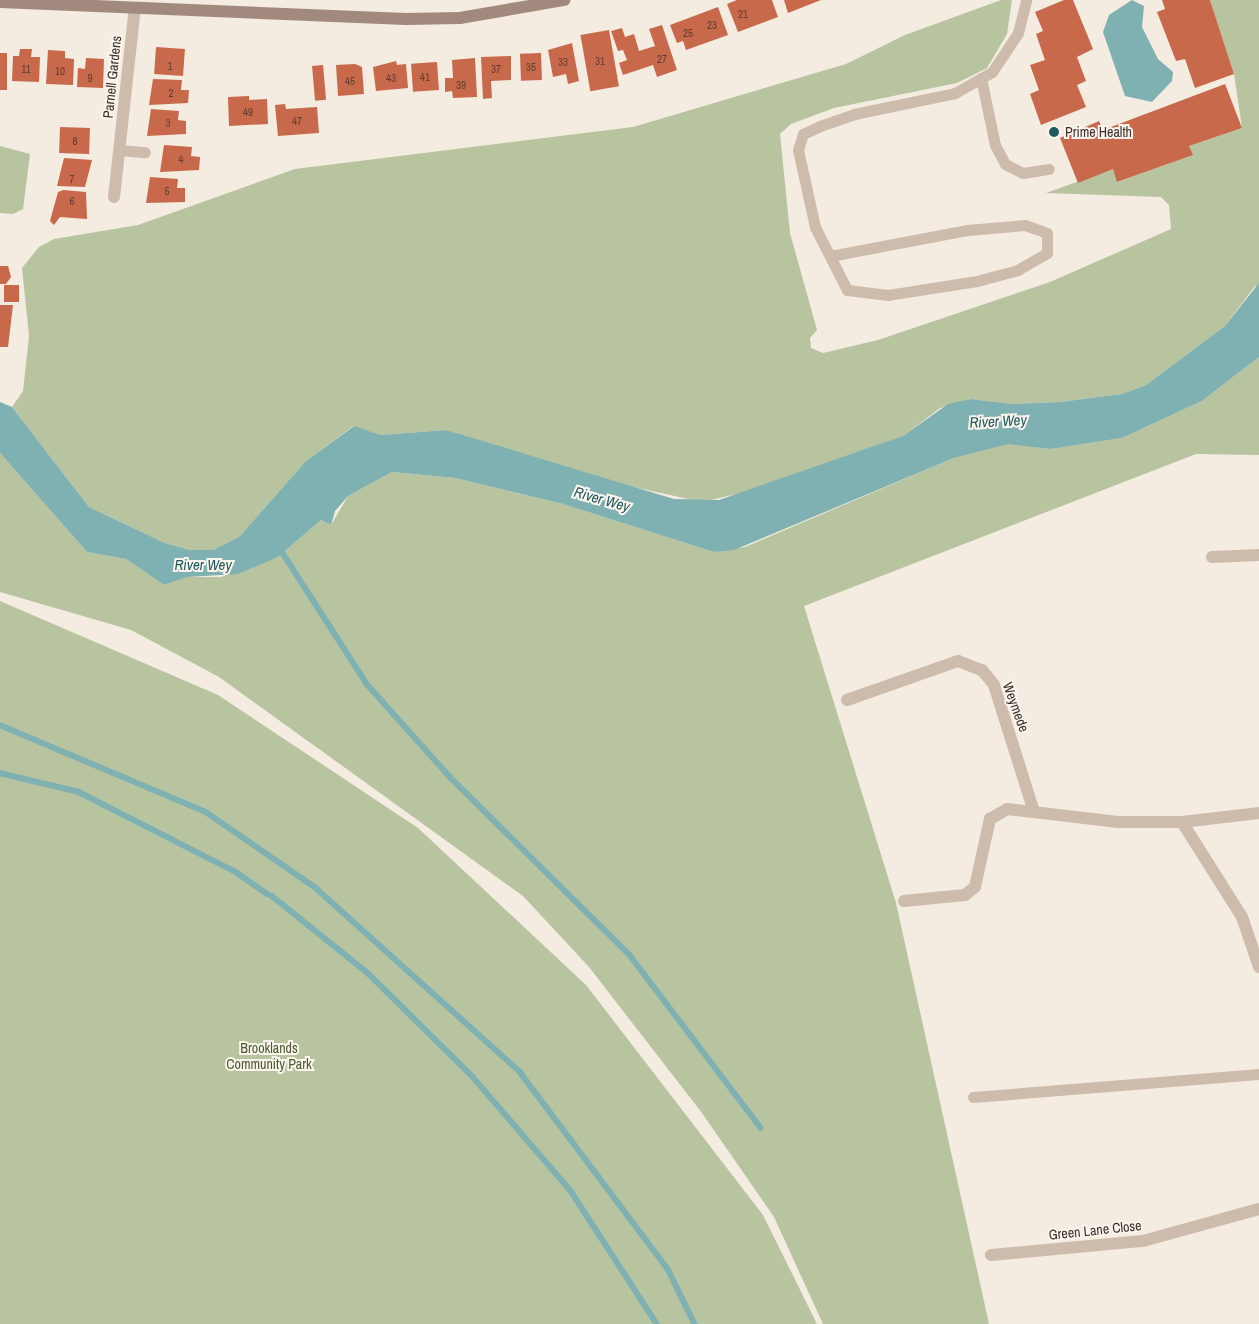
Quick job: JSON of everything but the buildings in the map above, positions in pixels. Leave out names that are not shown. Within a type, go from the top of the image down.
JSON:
[{"type":"main road","points":[[0,2],[406,19],[460,18],[564,0]]},
{"type":"street","name":"Parnell Gardens","points":[[114,197],[135,8]]},
{"type":"street","points":[[1212,557],[1259,556]]},
{"type":"street","name":"Weymede","points":[[847,700],[958,661],[982,670],[994,685],[1033,809]]},
{"type":"street","points":[[904,901],[965,895],[976,887],[990,819],[1007,808],[1033,809],[1118,822],[1182,822],[1259,812]]},
{"type":"street","points":[[1182,822],[1242,918],[1259,967]]},
{"type":"street","name":"Green Lane Close","points":[[990,1255],[1143,1241],[1259,1209]]},
{"type":"lane","points":[[830,256],[967,230],[1025,225],[1040,228],[1049,243],[1037,261],[1018,270],[888,295],[847,290],[815,227],[798,150],[803,134],[854,114],[955,93],[992,72],[1018,33],[1026,0]]},
{"type":"lane","points":[[981,78],[995,145],[1005,164],[1023,174],[1049,169]]},
{"type":"lane","points":[[120,150],[145,152]]},
{"type":"lane","points":[[973,1097],[1259,1074]]},
{"type":"green space","points":[[1001,0],[1012,0],[1007,34],[987,68],[957,83],[834,108],[791,124],[780,134],[790,233],[817,330],[810,338],[811,348],[823,353],[878,340],[1050,282],[1171,229],[1169,205],[1161,197],[1046,193],[1113,169],[1118,182],[1192,155],[1189,146],[1242,128],[1234,74],[1210,0],[1259,0],[1259,289],[1255,286],[1225,326],[1146,385],[1122,394],[1060,402],[1012,404],[971,399],[940,408],[903,436],[771,486],[702,502],[606,481],[446,430],[381,435],[353,426],[306,461],[239,537],[213,550],[190,550],[165,543],[89,507],[12,407],[23,391],[29,336],[22,268],[39,247],[54,239],[138,225],[295,169],[633,127],[846,64],[905,35]]},
{"type":"green space","points":[[0,146],[30,154],[23,209],[13,214],[0,213]]},
{"type":"green space","points":[[1259,357],[1259,455],[1196,454],[804,606],[896,903],[989,1324],[823,1324],[774,1217],[702,1113],[589,967],[523,896],[219,677],[131,630],[0,592],[0,453],[87,552],[126,559],[164,585],[186,577],[221,577],[278,557],[321,520],[331,525],[348,496],[392,472],[455,478],[563,504],[714,552],[745,547],[954,458],[1008,443],[1051,449],[1122,438],[1202,401]]},
{"type":"green space","name":"Brooklands Community Park","points":[[0,601],[218,695],[418,828],[586,985],[763,1215],[817,1324],[0,1324]]},
{"type":"water","points":[[1132,0],[1144,6],[1142,27],[1158,59],[1173,72],[1172,81],[1152,102],[1125,96],[1103,32],[1109,15]]},
{"type":"water","name":"River Wey","points":[[1259,283],[1259,357],[1202,401],[1122,438],[1051,449],[1008,444],[954,458],[734,550],[714,552],[563,504],[455,478],[392,472],[348,496],[335,511],[331,525],[321,520],[278,557],[238,574],[187,577],[164,585],[126,559],[87,552],[0,453],[0,402],[12,407],[89,507],[165,543],[190,550],[213,550],[239,537],[306,461],[354,426],[381,435],[446,430],[674,499],[719,500],[903,436],[948,404],[971,399],[1012,404],[1060,402],[1122,394],[1146,385],[1225,326]]},
{"type":"waterway","points":[[279,547],[367,684],[451,778],[629,954],[761,1128]]},
{"type":"waterway","points":[[0,725],[206,812],[316,888],[520,1072],[668,1269],[695,1324]]},
{"type":"waterway","points":[[0,773],[79,792],[236,872],[267,894]]},
{"type":"waterway","points":[[272,896],[369,974],[473,1077],[571,1191],[657,1324]]},
{"type":"place","name":"Prime Health","points":[[1054,132]]}]
